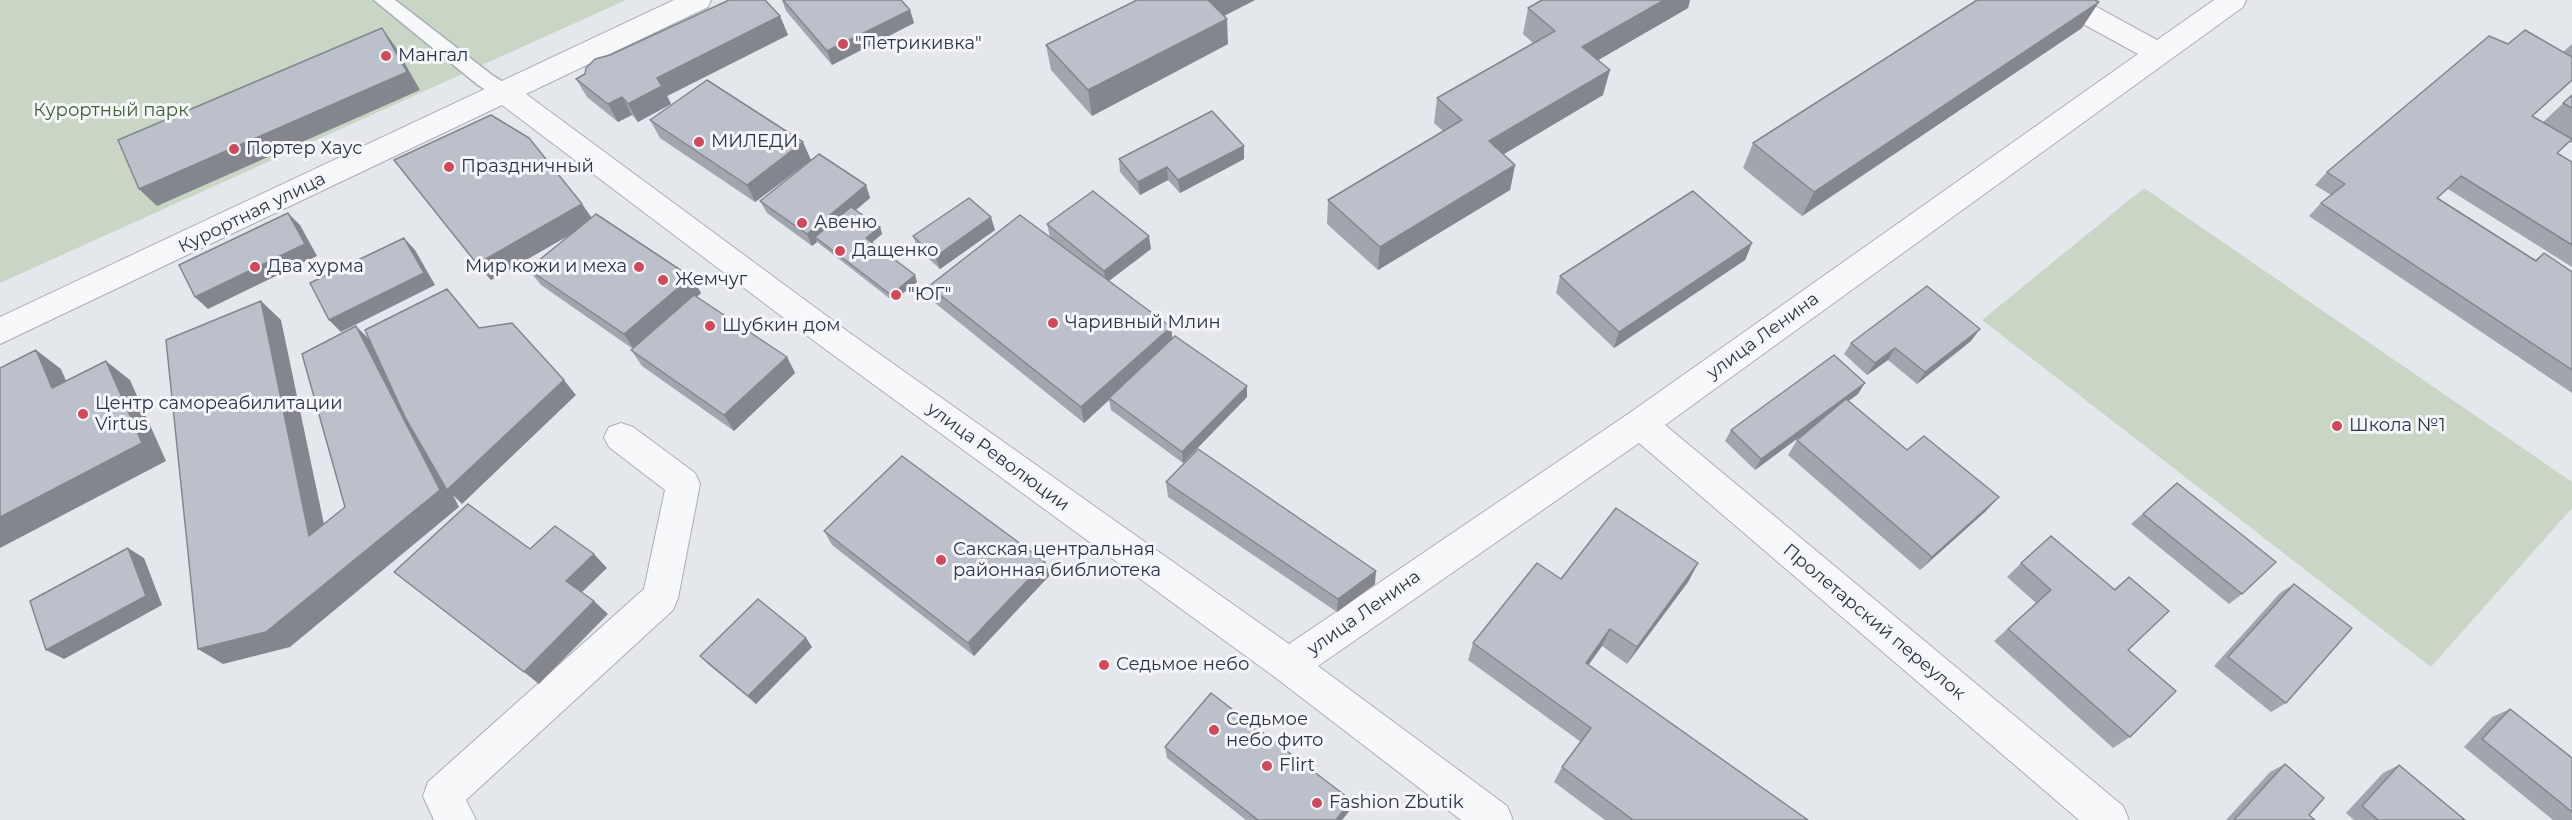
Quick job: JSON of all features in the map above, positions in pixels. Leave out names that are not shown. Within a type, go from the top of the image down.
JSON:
[{"type":"street","name":"Курортная улица","points":[[0,332],[698,0]]},
{"type":"street","points":[[2062,0],[2156,52]]},
{"type":"street","name":"улица Ленина","points":[[1289,666],[1326,638],[1640,424],[2156,52],[2233,0]]},
{"type":"street","name":"улица Революции","points":[[504,92],[836,340],[1289,666],[1493,820]]},
{"type":"street","name":"Пролетарский переулок","points":[[1640,424],[2109,820]]},
{"type":"street","points":[[449,808],[660,598],[683,484],[621,437]]},
{"type":"lane","points":[[383,0],[504,92]]},
{"type":"green space","name":"Курортный парк","points":[[0,0],[626,0],[0,283]]},
{"type":"green space","points":[[2144,188],[2572,482],[2572,508],[2431,667],[1982,320]]},
{"type":"building","points":[[729,0],[765,0],[780,16],[657,78],[662,86],[628,104],[622,97],[608,104],[576,79],[585,74],[586,68],[595,59],[610,55]]},
{"type":"building","name":"\"Петрикивка\"","points":[[783,0],[901,0],[910,10],[827,51]]},
{"type":"building","points":[[1137,0],[1208,0],[1227,19],[1088,90],[1046,45]]},
{"type":"building","points":[[1542,0],[1664,0],[1582,47],[1610,70],[1489,141],[1515,165],[1380,247],[1328,200],[1462,120],[1437,98],[1555,31],[1528,8]]},
{"type":"building","points":[[1977,0],[2095,0],[2099,2],[1814,192],[1753,143]]},
{"type":"building","points":[[382,28],[407,72],[139,189],[118,140]]},
{"type":"building","points":[[2525,30],[2572,57],[2572,80],[2532,116],[2572,139],[2557,153],[2572,162],[2572,245],[2461,176],[2437,198],[2536,261],[2544,253],[2572,272],[2572,370],[2321,203],[2345,184],[2327,172],[2489,36],[2508,44]]},
{"type":"building","points":[[707,80],[803,142],[747,185],[650,120]]},
{"type":"building","points":[[2572,95],[2572,108],[2563,103]]},
{"type":"building","points":[[1212,111],[1244,146],[1178,180],[1167,167],[1138,182],[1119,159]]},
{"type":"building","points":[[491,115],[529,138],[582,204],[477,264],[394,160]]},
{"type":"building","points":[[819,154],[866,185],[807,234],[760,201]]},
{"type":"building","points":[[1093,191],[1149,236],[1104,271],[1047,224]]},
{"type":"building","points":[[1693,191],[1752,243],[1619,332],[1560,276]]},
{"type":"building","points":[[969,198],[991,217],[935,257],[913,236]]},
{"type":"building","points":[[851,207],[880,227],[866,238],[915,275],[891,295],[815,237]]},
{"type":"building","points":[[288,213],[305,244],[195,297],[179,265]]},
{"type":"building","points":[[596,214],[691,277],[624,334],[528,269]]},
{"type":"building","name":"Чаривный Млин","points":[[1020,215],[1171,327],[1081,407],[929,286]]},
{"type":"building","points":[[404,238],[424,273],[329,320],[310,283]]},
{"type":"building","points":[[1927,286],[1980,329],[1925,372],[1895,348],[1875,363],[1851,343]]},
{"type":"building","points":[[447,289],[479,328],[512,323],[564,380],[447,490],[405,417],[365,330]]},
{"type":"building","points":[[694,295],[787,357],[724,415],[631,350]]},
{"type":"building","points":[[261,301],[309,536],[345,507],[302,354],[356,326],[440,490],[266,632],[198,649],[166,340]]},
{"type":"building","points":[[1175,336],[1247,386],[1182,452],[1109,398]]},
{"type":"building","points":[[36,350],[52,388],[106,361],[142,443],[0,517],[0,368]]},
{"type":"building","points":[[1834,355],[1865,383],[1761,459],[1731,430]]},
{"type":"building","points":[[1846,399],[1907,450],[1924,436],[1999,497],[1932,557],[1797,440]]},
{"type":"building","points":[[1198,449],[1376,571],[1338,599],[1166,482]]},
{"type":"building","name":"Сакская центральная районная библиотека","points":[[902,456],[1045,562],[968,643],[824,531]]},
{"type":"building","points":[[2177,483],[2276,562],[2242,594],[2143,514]]},
{"type":"building","points":[[468,504],[530,549],[555,526],[594,554],[566,581],[594,601],[524,672],[394,572]]},
{"type":"building","points":[[1616,508],[1698,563],[1637,647],[1610,629],[1586,663],[1808,820],[1633,820],[1562,767],[1591,728],[1473,643],[1537,563],[1561,579]]},
{"type":"building","points":[[2051,536],[2115,590],[2129,577],[2169,611],[2128,650],[2176,691],[2130,737],[2008,629],[2051,590],[2021,563]]},
{"type":"building","points":[[128,548],[146,596],[46,650],[30,601]]},
{"type":"building","points":[[2294,584],[2352,628],[2286,703],[2228,657]]},
{"type":"building","points":[[758,599],[806,638],[748,696],[700,656]]},
{"type":"building","points":[[1211,693],[1351,800],[1336,820],[1258,820],[1165,747]]},
{"type":"building","points":[[2510,709],[2572,758],[2572,812],[2482,739]]},
{"type":"building","points":[[2285,764],[2324,798],[2309,815],[2315,820],[2234,820]]},
{"type":"building","points":[[2399,765],[2465,820],[2378,820],[2362,806]]},
{"type":"place","name":"\"Петрикивка\"","points":[[843,44]]},
{"type":"place","name":"Мангал","points":[[386,56]]},
{"type":"place","name":"МИЛЕДИ","points":[[699,142]]},
{"type":"place","name":"Портер Хаус","points":[[234,149]]},
{"type":"place","name":"Праздничный","points":[[449,167]]},
{"type":"place","name":"Авеню","points":[[802,223]]},
{"type":"place","name":"Дащенко","points":[[840,251]]},
{"type":"place","name":"Два хурма","points":[[255,267]]},
{"type":"place","name":"Мир кожи и меха","points":[[639,267]]},
{"type":"place","name":"Жемчуг","points":[[663,280]]},
{"type":"place","name":"\"ЮГ\"","points":[[896,295]]},
{"type":"place","name":"Чаривный Млин","points":[[1053,323]]},
{"type":"place","name":"Шубкин дом","points":[[710,326]]},
{"type":"place","name":"Центр самореабилитации Virtus","points":[[83,414]]},
{"type":"place","name":"Школа №1","points":[[2337,426]]},
{"type":"place","name":"Сакская центральная районная библиотека","points":[[941,560]]},
{"type":"place","name":"Седьмое небо","points":[[1104,665]]},
{"type":"place","name":"Седьмое небо фито","points":[[1214,730]]},
{"type":"place","name":"Flirt","points":[[1267,766]]},
{"type":"place","name":"Fashion Zbutik","points":[[1317,803]]}]
